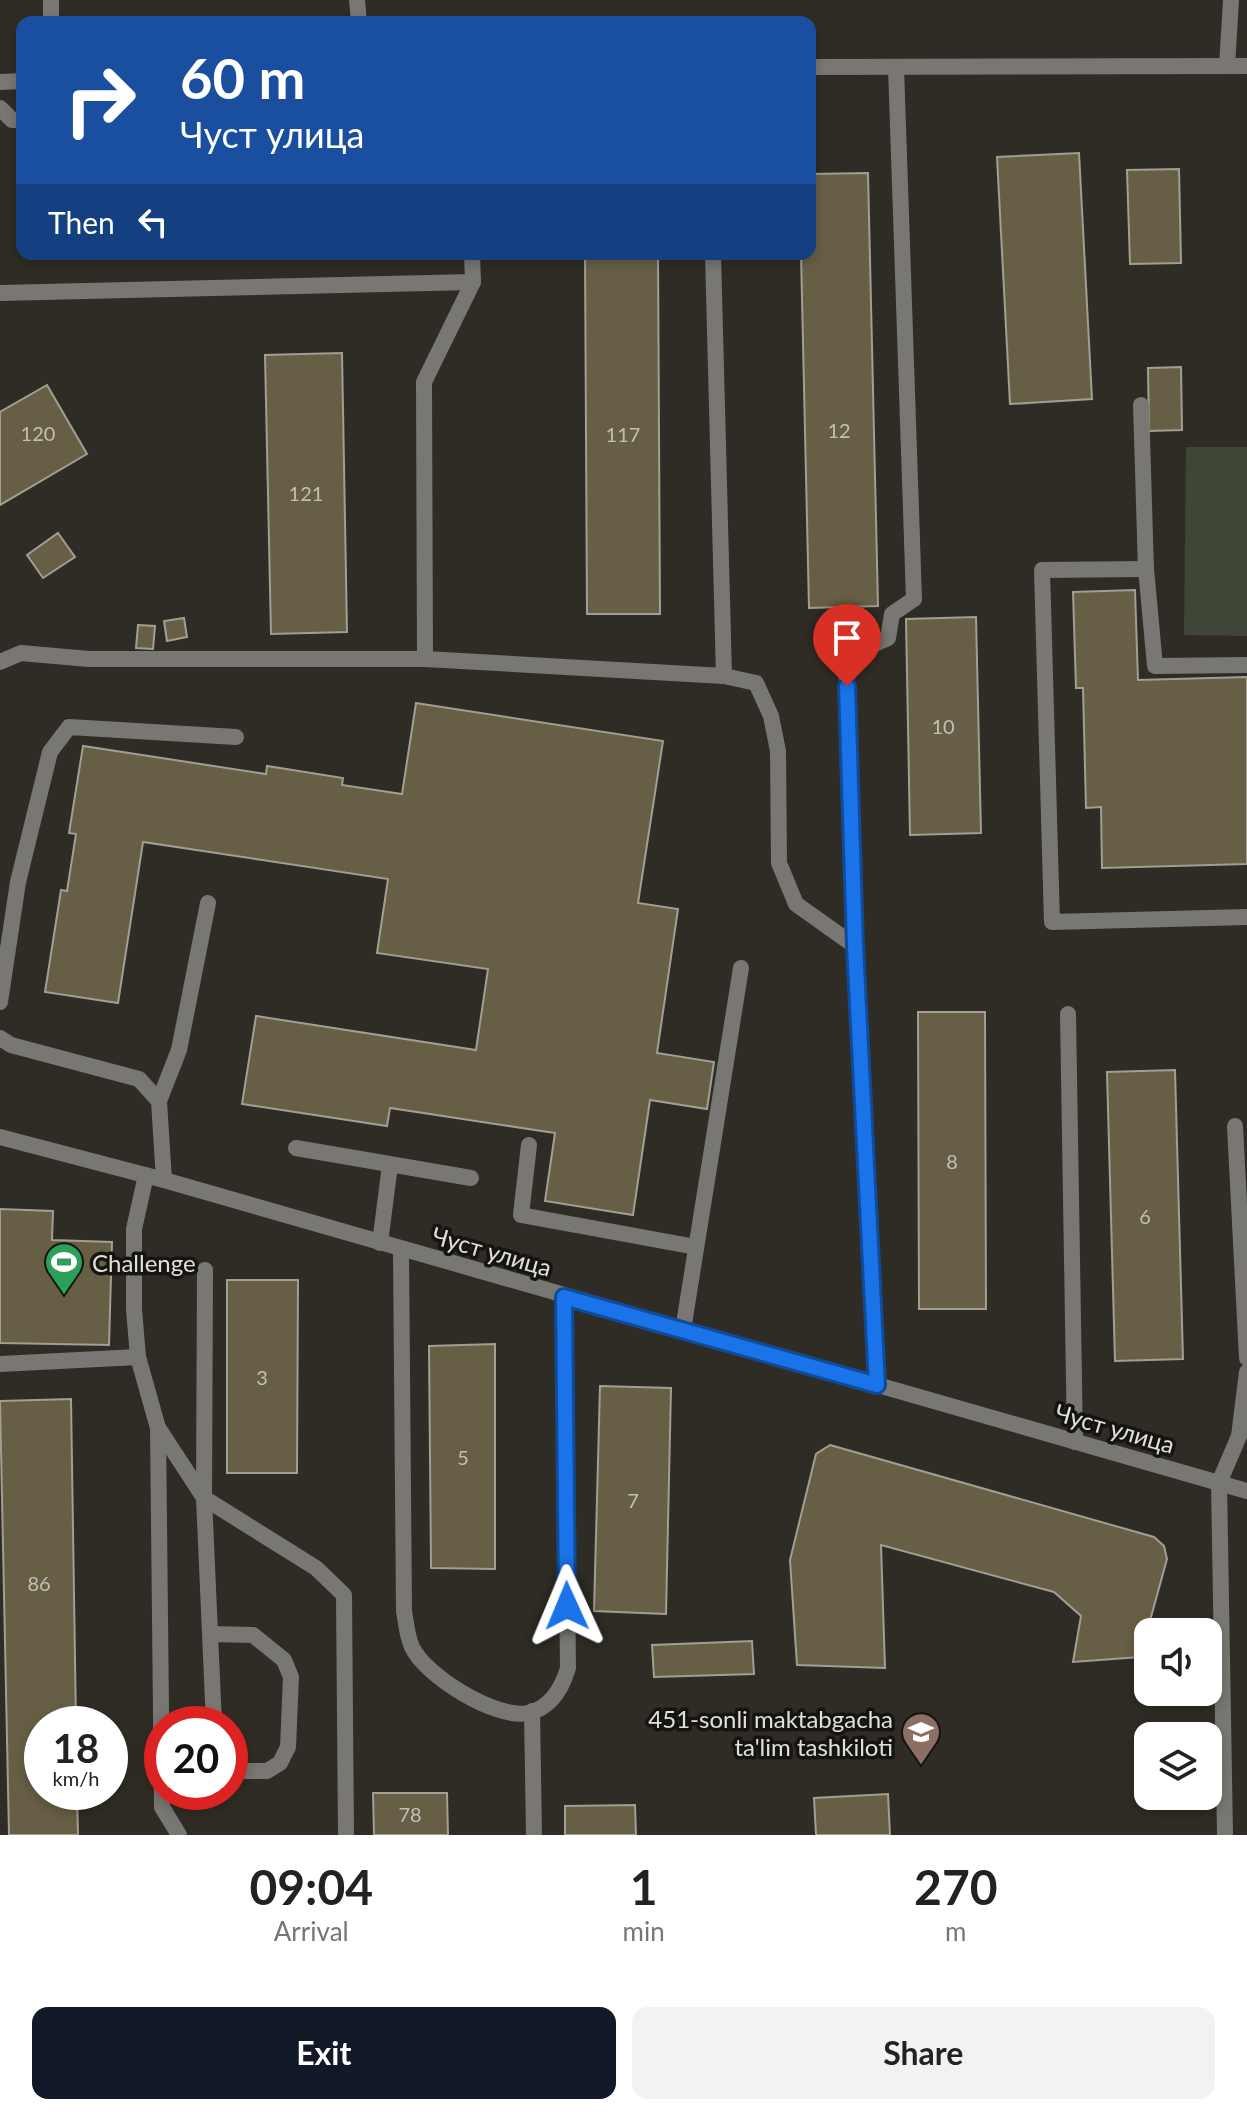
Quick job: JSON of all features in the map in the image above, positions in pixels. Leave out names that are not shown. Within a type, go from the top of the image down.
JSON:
[{"type":"street","points":[[1227,66],[1231,0]]},
{"type":"street","points":[[816,67],[1247,66]]},
{"type":"street","points":[[877,1385],[855,946],[846,657],[888,638],[892,614],[914,599],[896,67]]},
{"type":"street","points":[[0,108],[16,120]]},
{"type":"street","points":[[425,659],[424,382],[473,282],[472,260]]},
{"type":"street","points":[[713,260],[724,676]]},
{"type":"street","points":[[0,293],[473,282]]},
{"type":"street","points":[[1141,405],[1146,569],[1155,666],[1247,665]]},
{"type":"street","points":[[1146,569],[1042,570],[1052,922],[1247,917]]},
{"type":"street","points":[[0,662],[21,653],[89,659],[425,659],[724,676],[756,683],[771,716],[778,751],[779,863],[796,904],[855,946]]},
{"type":"street","points":[[0,1002],[18,882],[50,752],[58,739],[69,727],[236,737]]},
{"type":"street","points":[[164,1180],[159,1101],[179,1050],[208,903]]},
{"type":"street","points":[[683,1330],[741,968]]},
{"type":"street","points":[[1068,1014],[1075,1442]]},
{"type":"street","points":[[0,1038],[11,1045],[139,1079],[159,1101]]},
{"type":"street","points":[[1235,1126],[1247,1358]]},
{"type":"street","name":"Чуст улица","points":[[0,1137],[164,1180],[1247,1491]]},
{"type":"street","points":[[529,1145],[521,1215],[696,1247]]},
{"type":"street","points":[[296,1148],[471,1178]]},
{"type":"street","points":[[380,1243],[390,1165]]},
{"type":"street","points":[[146,1175],[134,1229],[138,1357],[158,1428],[162,1807],[179,1835]]},
{"type":"street","points":[[401,1249],[404,1611],[407,1632],[413,1650],[448,1684],[488,1706],[513,1713],[532,1711],[558,1692],[568,1668],[564,1297]]},
{"type":"street","points":[[205,1270],[204,1498],[213,1706]]},
{"type":"street","points":[[0,1364],[138,1357]]},
{"type":"street","points":[[1225,1835],[1219,1483],[1239,1436],[1247,1372]]},
{"type":"street","points":[[158,1428],[204,1498],[316,1568],[344,1595],[346,1835]]},
{"type":"street","points":[[211,1634],[253,1635],[284,1660],[291,1677],[288,1747],[280,1763],[267,1771],[248,1771]]},
{"type":"street","points":[[532,1711],[534,1835]]},
{"type":"green space","points":[[1186,447],[1247,447],[1247,636],[1184,635]]},
{"type":"building","points":[[1079,153],[1092,399],[1010,404],[997,157]]},
{"type":"building","points":[[1179,169],[1181,263],[1130,264],[1127,170]]},
{"type":"building","points":[[868,173],[878,606],[809,608],[801,260],[816,260],[816,174]]},
{"type":"building","points":[[585,260],[658,260],[660,614],[587,614]]},
{"type":"building","points":[[342,353],[347,632],[271,634],[265,355]]},
{"type":"building","points":[[1181,367],[1182,430],[1149,431],[1148,368]]},
{"type":"building","points":[[47,385],[87,454],[0,505],[0,412]]},
{"type":"building","points":[[58,533],[75,557],[43,578],[27,555]]},
{"type":"building","points":[[1135,590],[1138,680],[1247,677],[1247,864],[1102,868],[1101,807],[1086,808],[1083,688],[1076,688],[1073,592]]},
{"type":"building","points":[[976,617],[981,833],[910,835],[906,619]]},
{"type":"building","points":[[184,618],[187,637],[167,641],[164,621]]},
{"type":"building","points":[[138,625],[155,626],[153,649],[136,648]]},
{"type":"building","points":[[416,703],[663,741],[638,903],[678,909],[657,1053],[714,1062],[707,1109],[650,1100],[633,1215],[545,1201],[555,1133],[390,1108],[387,1126],[242,1104],[256,1016],[476,1050],[488,969],[377,953],[388,879],[143,842],[118,1003],[45,992],[61,890],[67,891],[76,834],[69,833],[83,746],[266,774],[267,766],[343,778],[342,785],[402,794]]},
{"type":"building","points":[[918,1012],[985,1012],[986,1309],[919,1309]]},
{"type":"building","points":[[1175,1070],[1183,1359],[1115,1361],[1107,1072]]},
{"type":"building","points":[[0,1209],[53,1211],[52,1240],[112,1242],[109,1345],[0,1343]]},
{"type":"building","points":[[227,1280],[298,1280],[297,1473],[227,1473]]},
{"type":"building","points":[[495,1344],[495,1569],[431,1568],[429,1346]]},
{"type":"building","points":[[600,1386],[671,1388],[666,1614],[594,1611]]},
{"type":"building","points":[[71,1399],[76,1706],[24,1706],[24,1810],[77,1810],[78,1835],[9,1835],[0,1401]]},
{"type":"building","points":[[830,1445],[1154,1537],[1164,1546],[1167,1559],[1151,1618],[1134,1618],[1134,1657],[1073,1662],[1081,1616],[1054,1592],[881,1545],[885,1668],[797,1665],[790,1560],[816,1454]]},
{"type":"building","points":[[752,1641],[754,1674],[654,1677],[652,1645]]},
{"type":"building","points":[[373,1793],[447,1793],[448,1835],[374,1835]]},
{"type":"building","points":[[888,1794],[890,1835],[816,1835],[814,1798]]},
{"type":"building","points":[[635,1805],[636,1835],[565,1835],[565,1806]]},
{"type":"place","name":"Challenge","points":[[64,1296]]},
{"type":"place","name":"451-sonli maktabgacha ta'lim tashkiloti","points":[[921,1766]]},
{"type":"route","points":[[567,1606],[564,1297],[877,1385],[855,946],[847,686]]}]
